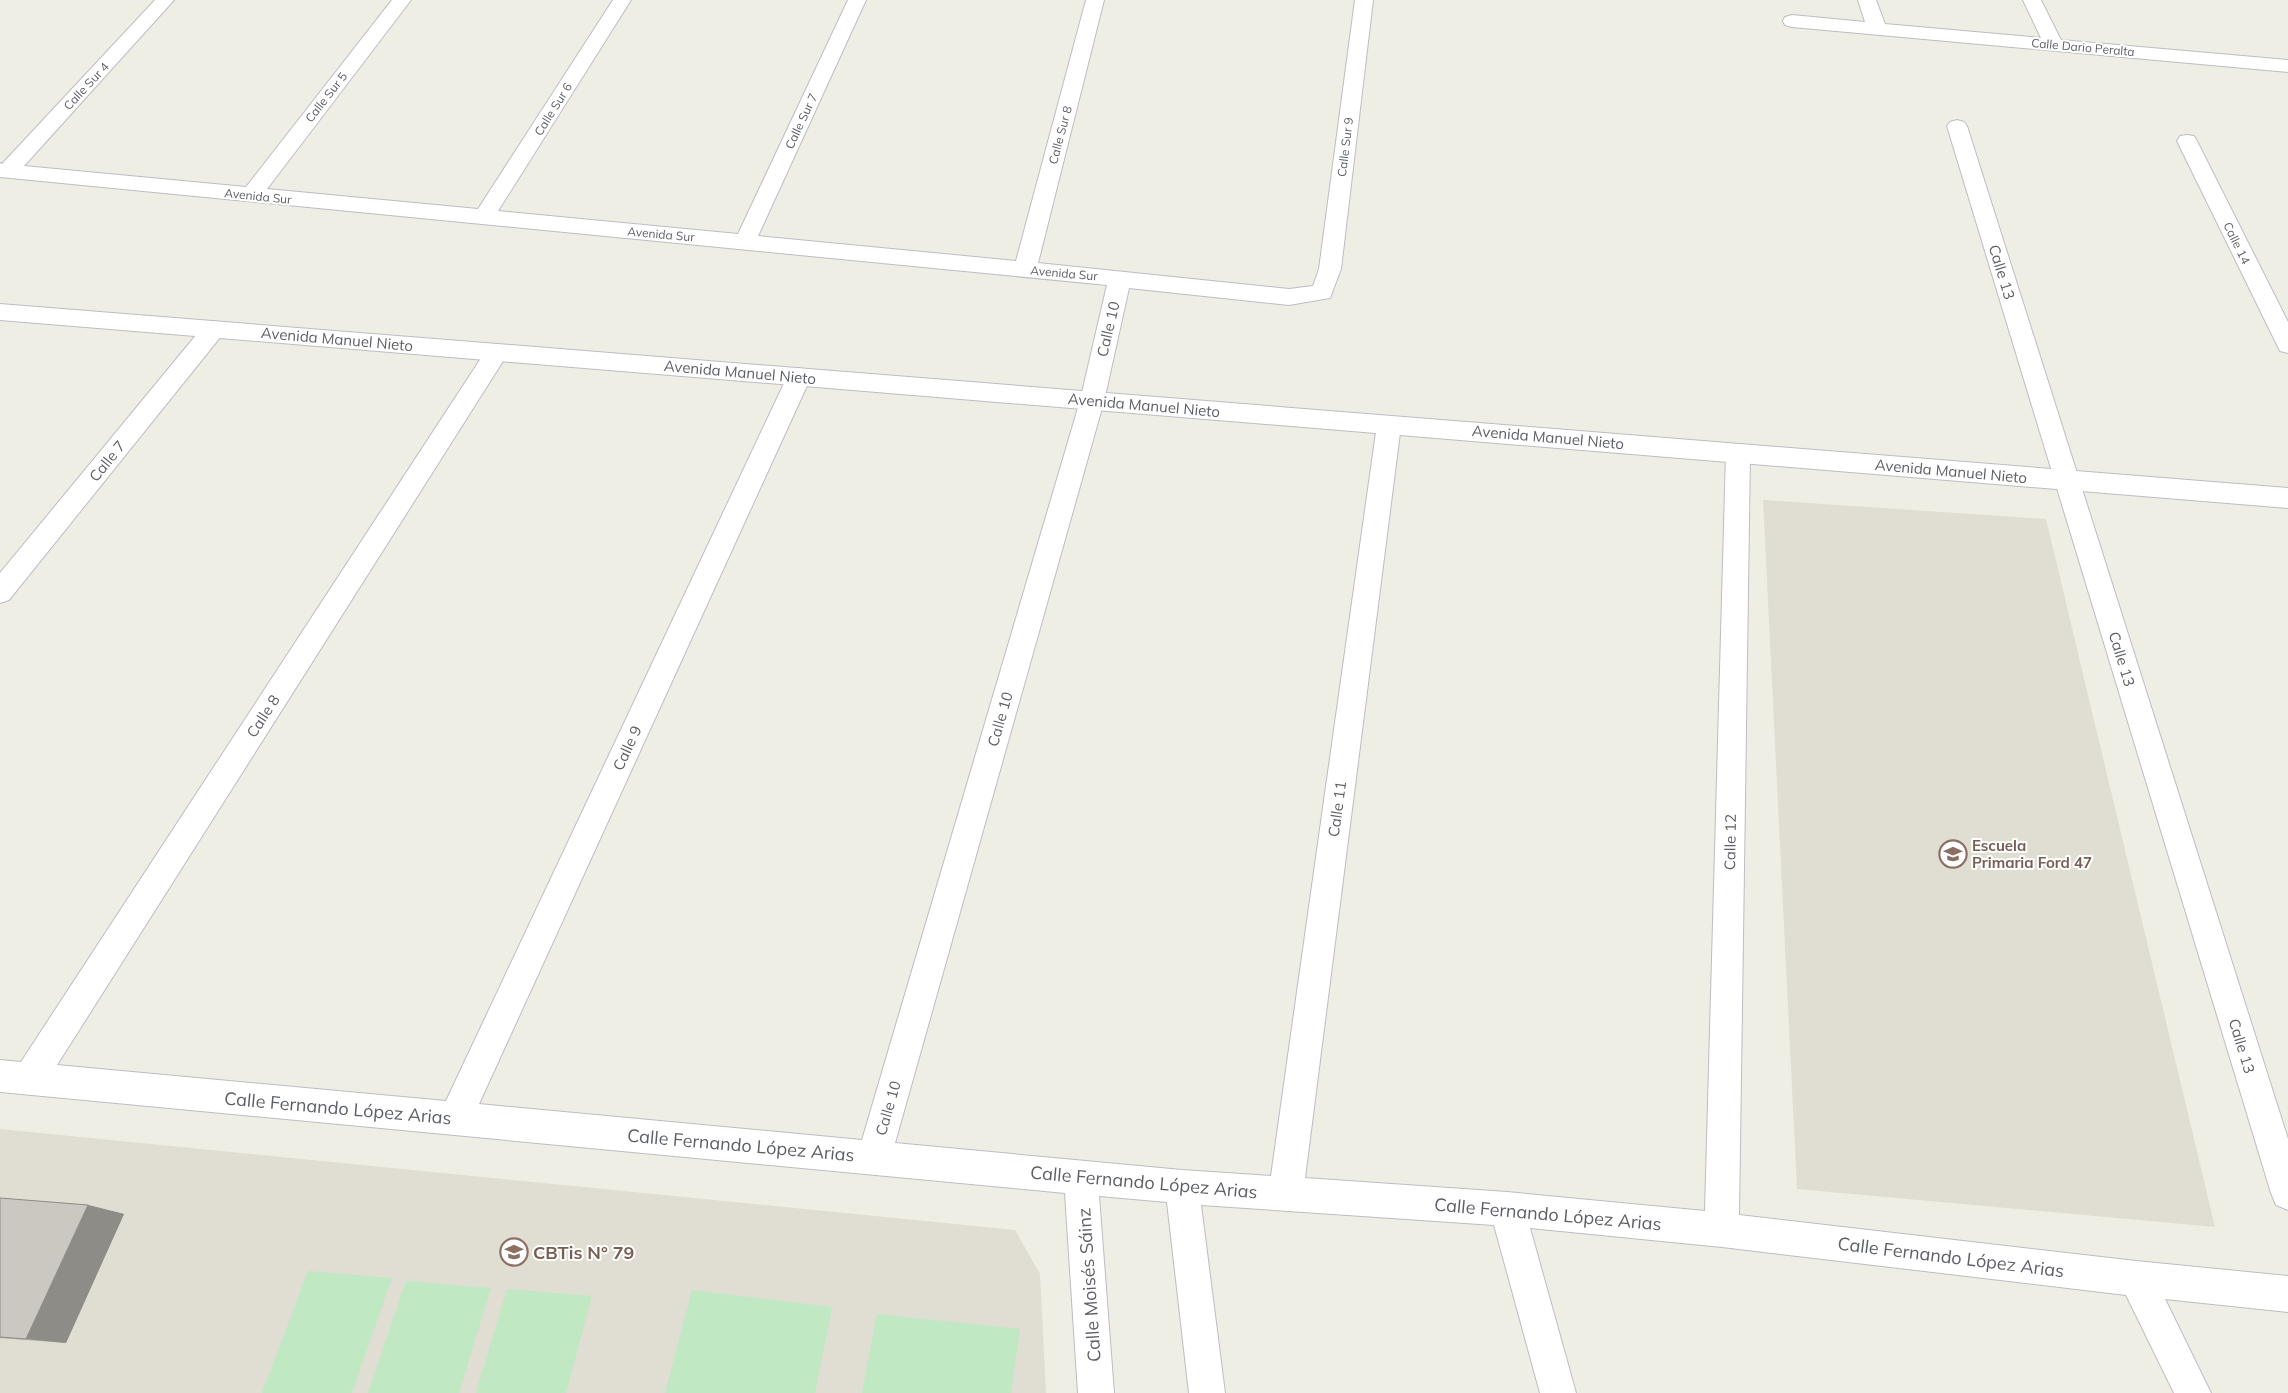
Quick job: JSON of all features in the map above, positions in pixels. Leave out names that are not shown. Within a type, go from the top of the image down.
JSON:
[{"type":"street","name":"Calle Sur 4","points":[[4,171],[165,0]]},
{"type":"street","name":"Calle Sur 5","points":[[250,195],[402,0]]},
{"type":"street","name":"Calle Sur 6","points":[[484,217],[622,0]]},
{"type":"street","name":"Calle Sur 7","points":[[745,242],[857,0]]},
{"type":"street","name":"Calle Sur 8","points":[[1025,270],[1095,0]]},
{"type":"street","name":"Calle Sur 9","points":[[1322,294],[1330,269],[1364,0]]},
{"type":"street","points":[[1867,0],[1877,28]]},
{"type":"street","points":[[2032,0],[2054,45]]},
{"type":"street","name":"Calle Dario Peralta","points":[[1792,20],[2288,66]]},
{"type":"street","name":"Calle 13","points":[[1957,126],[2288,1193]]},
{"type":"street","name":"Calle 14","points":[[2186,141],[2288,345]]},
{"type":"street","name":"Avenida Sur","points":[[4,171],[745,242],[1289,297],[1322,294]]},
{"type":"street","name":"Calle 10","points":[[874,1157],[1092,401],[1120,279]]},
{"type":"street","name":"Avenida Manuel Nieto","points":[[0,312],[2288,498]]},
{"type":"street","name":"Calle 7","points":[[0,592],[214,329]]},
{"type":"street","name":"Calle 8","points":[[14,1077],[497,352]]},
{"type":"street","name":"Calle 9","points":[[455,1119],[799,377]]},
{"type":"street","name":"Calle 11","points":[[1286,1193],[1389,424]]},
{"type":"street","name":"Calle 12","points":[[1722,1230],[1738,453]]},
{"type":"street","name":"Calle Fernando López Arias","points":[[14,1077],[1182,1187],[1507,1210],[1722,1230],[2136,1279],[2288,1294]]},
{"type":"street","name":"Calle Moisés Sáinz","points":[[1081,1177],[1096,1393]]},
{"type":"street","points":[[1182,1187],[1207,1393]]},
{"type":"street","points":[[1507,1210],[1558,1393]]},
{"type":"street","points":[[2136,1279],[2193,1393]]},
{"type":"shaded area","name":"Escuela Primaria Ford 47","points":[[1763,500],[2046,519],[2215,1227],[1797,1189]]},
{"type":"shaded area","name":"CBTis N° 79","points":[[0,1129],[1015,1230],[1040,1274],[1046,1393],[0,1393]]},
{"type":"green space","points":[[308,1271],[392,1278],[352,1393],[262,1393]]},
{"type":"green space","points":[[406,1281],[491,1288],[459,1393],[368,1393]]},
{"type":"green space","points":[[507,1289],[592,1296],[566,1393],[476,1393]]},
{"type":"green space","points":[[692,1290],[832,1307],[815,1393],[665,1393]]},
{"type":"green space","points":[[877,1314],[1020,1329],[1011,1393],[862,1393]]},
{"type":"building","points":[[0,1198],[88,1205],[26,1339],[0,1337]]},
{"type":"place","name":"Escuela Primaria Ford 47","points":[[1953,854]]},
{"type":"place","name":"CBTis N° 79","points":[[514,1252]]}]
